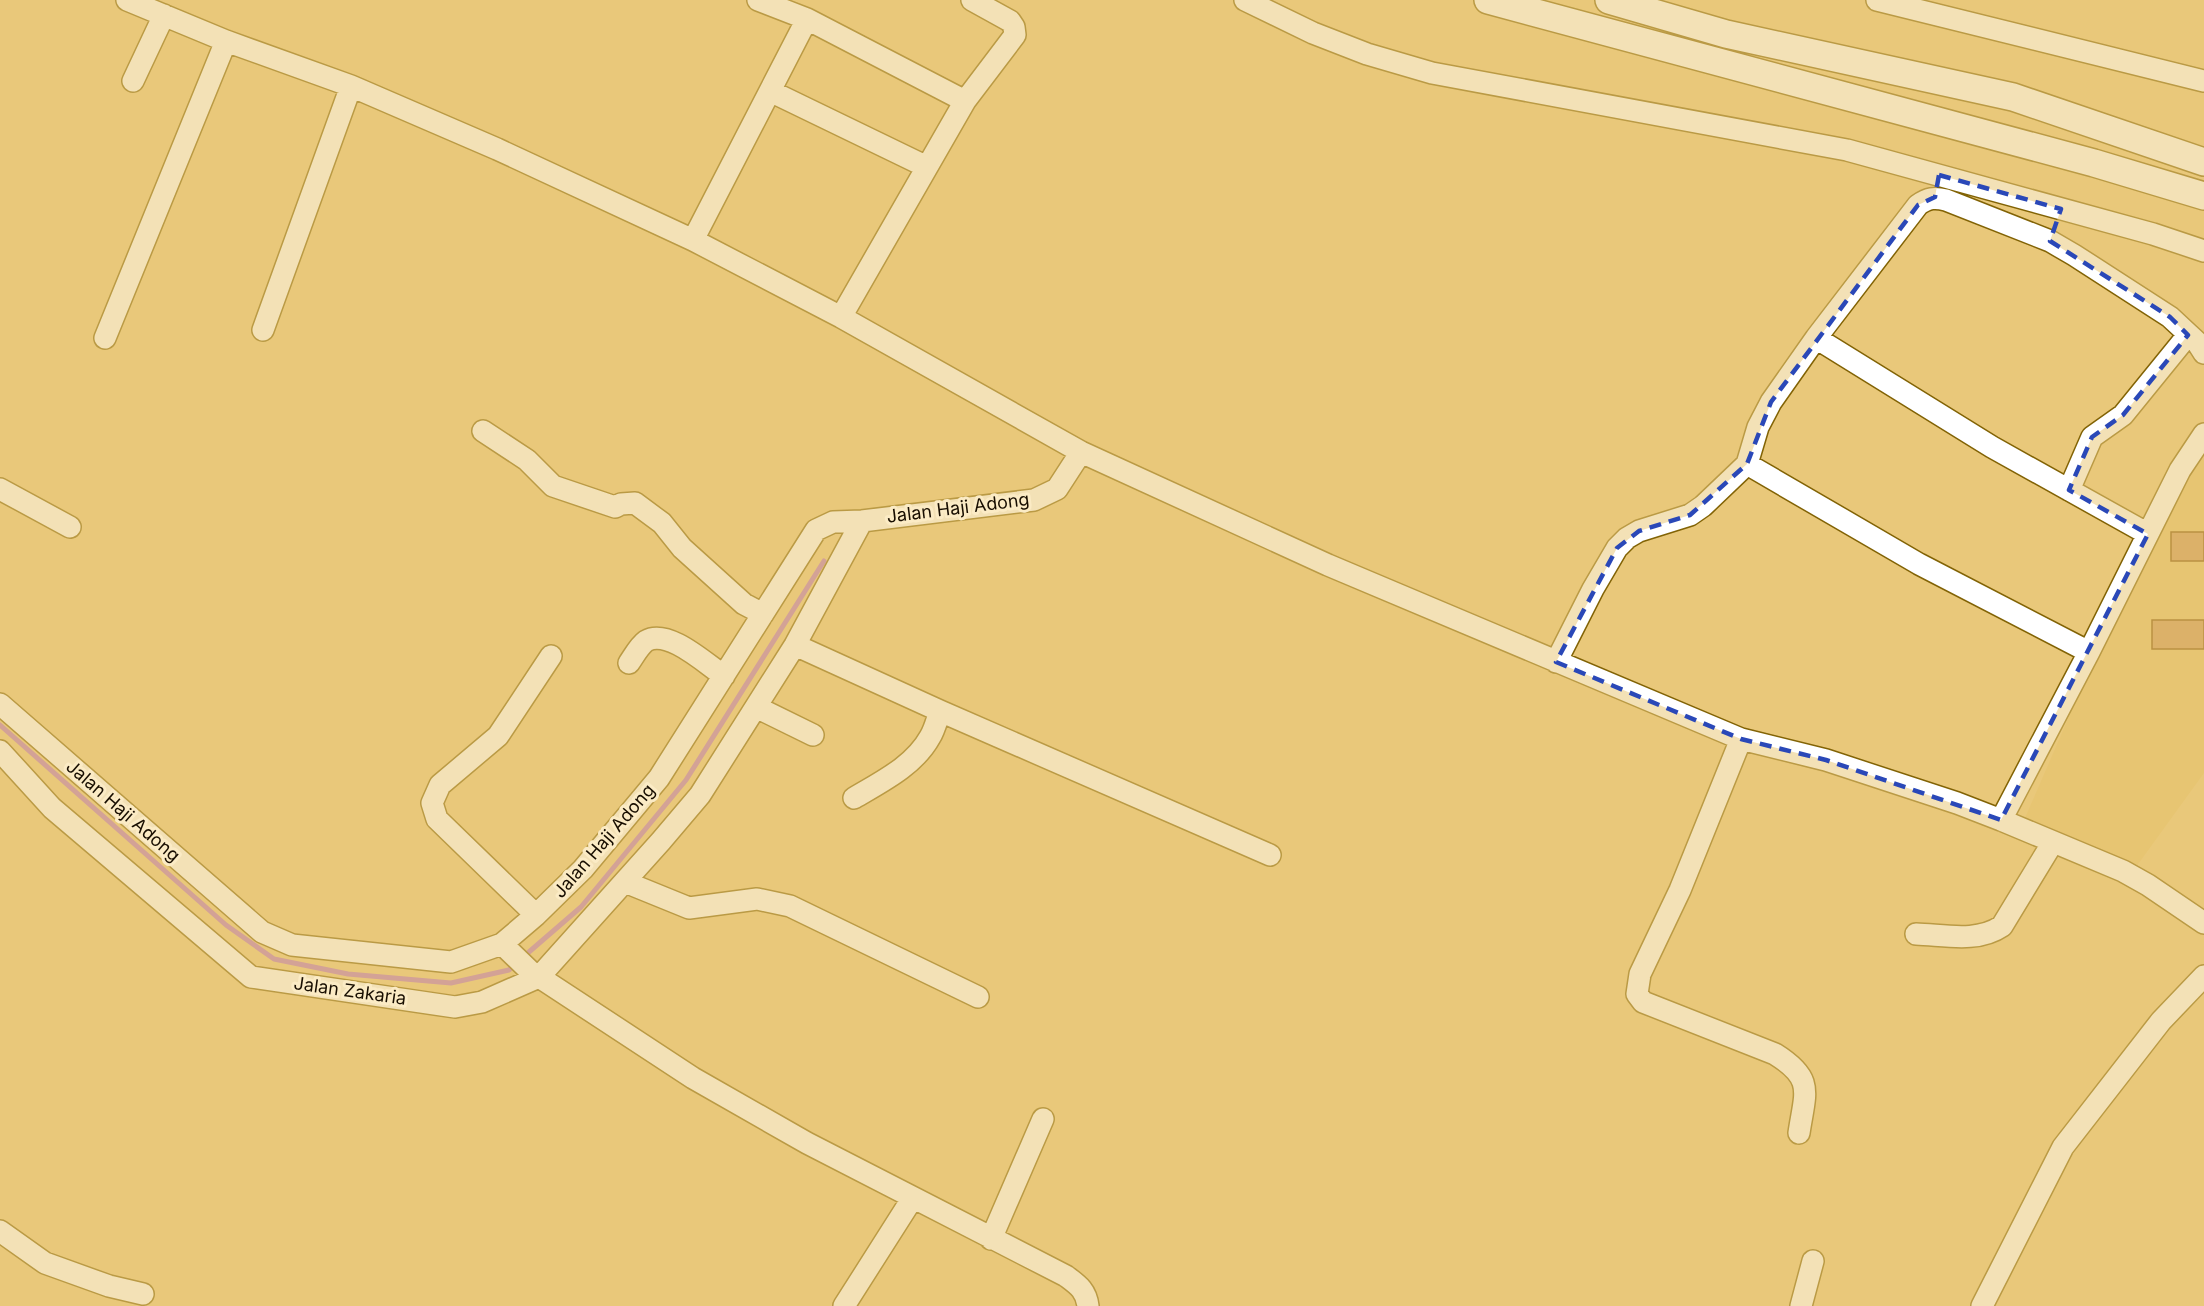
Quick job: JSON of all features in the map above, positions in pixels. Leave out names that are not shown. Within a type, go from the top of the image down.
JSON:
[{"type":"main road","points":[[1488,0],[2083,160],[2204,196]]},
{"type":"main road","points":[[1609,0],[1726,34],[2013,97],[2204,162]]},
{"type":"street","points":[[128,0],[226,41],[351,86],[497,149],[693,240],[841,317],[1081,452],[1318,560],[1741,739],[1826,760],[1957,803],[2001,820],[2123,871],[2148,885],[2204,924]]},
{"type":"street","points":[[758,0],[807,19],[965,101]]},
{"type":"street","points":[[841,317],[965,101],[1015,35],[1010,21],[972,0]]},
{"type":"street","points":[[1245,0],[1313,33],[1357,50],[1432,73],[1847,150],[2153,234],[2204,251]]},
{"type":"street","points":[[1877,0],[2204,81]]},
{"type":"street","points":[[134,81],[164,15]]},
{"type":"street","points":[[693,240],[807,19]]},
{"type":"street","points":[[105,338],[226,41]]},
{"type":"street","points":[[263,330],[351,86]]},
{"type":"street","points":[[770,92],[927,167]]},
{"type":"street","points":[[1935,197],[1939,175]]},
{"type":"street","points":[[1556,662],[1593,589],[1617,548],[1639,531],[1690,516],[1747,464],[1758,427],[1771,402],[1816,338],[1918,205],[1935,197],[2050,241],[2170,317],[2198,340],[2123,415],[2091,437],[2069,490]]},
{"type":"street","points":[[2050,241],[2061,209]]},
{"type":"street","points":[[1816,338],[1992,447],[2148,534]]},
{"type":"street","points":[[483,431],[527,460],[553,486],[615,507],[621,504],[636,503],[662,523],[682,548],[744,604],[763,614]]},
{"type":"street","points":[[2001,820],[2089,652],[2180,470],[2204,434]]},
{"type":"street","name":"Jalan Haji Adong","points":[[0,705],[262,932],[292,945],[451,962],[506,947],[583,869],[659,778],[816,531],[833,522],[862,521],[1034,500],[1057,489],[1081,452]]},
{"type":"street","points":[[1747,464],[1919,564],[2089,652]]},
{"type":"street","points":[[0,489],[70,527]]},
{"type":"street","name":"Jalan Zakaria","points":[[0,751],[52,808],[252,977],[455,1007],[482,1002],[534,974],[625,882],[700,795],[795,645],[862,521]]},
{"type":"street","points":[[629,663],[645,642],[656,637],[673,641],[724,676]]},
{"type":"street","points":[[795,645],[1270,855]]},
{"type":"street","points":[[536,915],[437,819],[432,803],[440,785],[498,736],[551,656]]},
{"type":"street","points":[[756,707],[813,735]]},
{"type":"street","points":[[854,798],[888,778],[916,756],[930,737],[940,711]]},
{"type":"street","points":[[1741,739],[1680,890],[1640,974],[1637,994],[1643,1002],[1775,1054],[1793,1065],[1802,1076],[1805,1089],[1799,1133]]},
{"type":"street","points":[[1917,934],[1978,937],[1991,934],[2002,926],[2053,842]]},
{"type":"street","points":[[625,882],[689,908],[756,899],[790,906],[978,997]]},
{"type":"street","points":[[506,947],[534,974],[693,1078],[912,1199],[1066,1276],[1081,1286],[1087,1297],[1088,1306]]},
{"type":"street","points":[[1982,1306],[2063,1147],[2161,1021],[2204,976]]},
{"type":"street","points":[[991,1239],[1042,1119]]},
{"type":"street","points":[[844,1306],[912,1199]]},
{"type":"street","points":[[0,1231],[45,1263],[109,1286],[143,1294]]},
{"type":"street","points":[[1801,1306],[1814,1261]]},
{"type":"highlighted area","points":[[1939,175],[2061,209],[2050,241],[2170,317],[2188,335],[2123,415],[2092,437],[2069,490],[2148,534],[2001,820],[1826,760],[1741,739],[1556,662],[1617,548],[1639,531],[1690,515],[1747,464],[1771,402],[1918,205],[1935,197]]},
{"type":"shaded area","points":[[2204,452],[2204,773],[2136,867],[2025,818],[2128,581],[2191,470]]},
{"type":"building","points":[[2171,532],[2204,532],[2204,561],[2171,561]]},
{"type":"building","points":[[2152,620],[2204,620],[2204,649],[2152,649]]},
{"type":"waterway","points":[[522,958],[581,907],[686,780],[824,561]]},
{"type":"waterway","points":[[0,725],[226,925],[274,959],[348,974],[451,983],[509,970],[515,964]]}]
